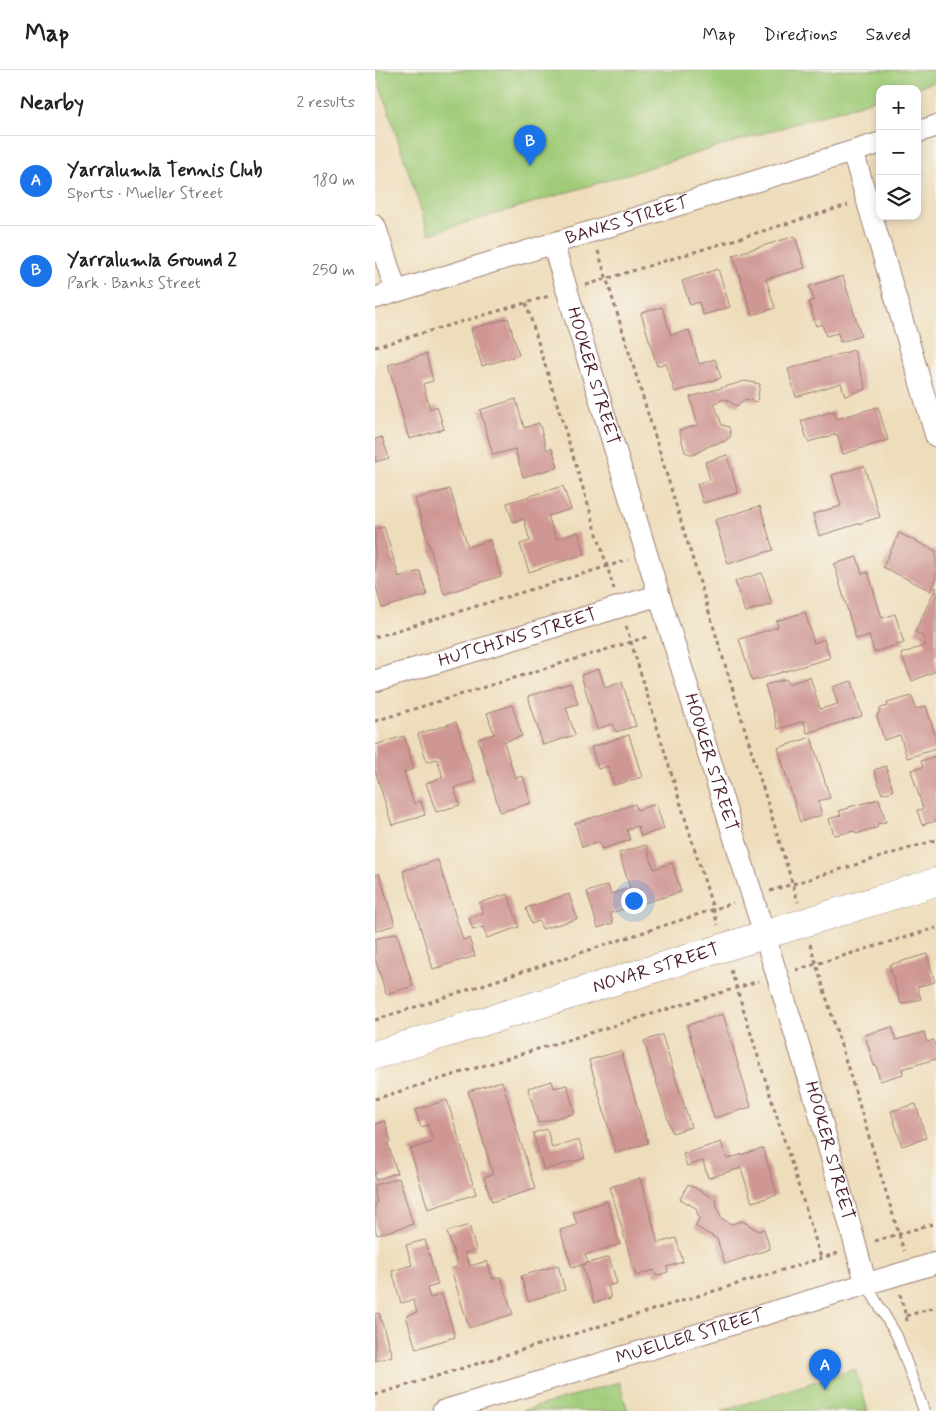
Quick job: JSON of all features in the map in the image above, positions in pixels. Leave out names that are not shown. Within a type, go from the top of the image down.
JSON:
[{"type":"main road","name":"NOVAR STREET","points":[[375,1055],[936,882]]},
{"type":"street","points":[[921,131],[936,126]]},
{"type":"street","name":"BANKS STREET","points":[[375,298],[876,144]]},
{"type":"street","points":[[853,152],[936,436]]},
{"type":"street","points":[[375,226],[396,292]]},
{"type":"street","name":"HOOKER STREET","points":[[553,244],[646,554],[815,1101],[866,1284]]},
{"type":"street","name":"HUTCHINS STREET","points":[[375,681],[659,596]]},
{"type":"street","name":"MUELLER STREET","points":[[443,1411],[936,1263]]},
{"type":"lane","points":[[866,1284],[897,1336],[924,1411]]},
{"type":"path","points":[[375,347],[867,200]]},
{"type":"path","points":[[592,232],[911,1271]]},
{"type":"path","points":[[526,303],[821,1258]]},
{"type":"path","points":[[375,637],[646,554]]},
{"type":"path","points":[[375,721],[670,630]]},
{"type":"path","points":[[375,1020],[713,909],[936,840]]},
{"type":"path","points":[[375,1099],[816,963],[936,928]]},
{"type":"path","points":[[375,1395],[936,1223]]},
{"type":"path","points":[[906,1316],[936,1307]]},
{"type":"green space","points":[[375,70],[936,70],[936,81],[921,86],[876,85],[876,99],[429,234]]},
{"type":"green space","points":[[855,1369],[868,1411],[722,1411]]},
{"type":"green space","points":[[619,1382],[628,1411],[522,1411]]},
{"type":"building","points":[[795,236],[805,268],[766,279],[775,308],[752,315],[733,255]]},
{"type":"building","points":[[718,269],[730,307],[703,315],[699,302],[690,305],[682,281]]},
{"type":"building","points":[[843,276],[861,336],[840,342],[838,333],[826,336],[822,324],[816,326],[809,302],[814,300],[809,286]]},
{"type":"building","points":[[662,307],[671,335],[689,330],[699,364],[715,359],[721,378],[675,392],[666,363],[657,366],[641,313]]},
{"type":"building","points":[[508,318],[519,355],[482,366],[471,329]]},
{"type":"building","points":[[854,350],[866,389],[845,396],[841,383],[796,397],[788,369]]},
{"type":"building","points":[[426,354],[433,381],[423,384],[430,409],[437,406],[444,429],[409,439],[388,365]]},
{"type":"building","points":[[745,381],[760,384],[757,402],[745,399],[737,406],[725,399],[714,403],[722,425],[729,427],[731,436],[725,441],[709,446],[693,455],[685,452],[679,430],[698,425],[690,397]]},
{"type":"building","points":[[516,399],[524,428],[539,423],[547,450],[552,448],[558,467],[523,477],[515,449],[493,455],[480,410]]},
{"type":"building","points":[[878,407],[888,440],[843,454],[837,434],[808,442],[801,421],[834,411],[836,419]]},
{"type":"building","points":[[382,437],[389,458],[375,462],[375,439]]},
{"type":"building","points":[[727,455],[738,493],[703,503],[697,484],[710,480],[705,462]]},
{"type":"building","points":[[864,466],[880,517],[819,536],[813,514],[841,506],[832,475]]},
{"type":"building","points":[[563,486],[571,509],[548,516],[556,539],[578,532],[585,554],[529,572],[520,544],[530,541],[524,519],[513,522],[507,503]]},
{"type":"building","points":[[450,489],[468,547],[490,540],[501,576],[444,594],[415,499]]},
{"type":"building","points":[[760,506],[773,550],[728,564],[715,520]]},
{"type":"building","points":[[384,527],[399,577],[420,571],[427,595],[382,608],[375,583],[375,529]]},
{"type":"building","points":[[899,533],[936,551],[936,580],[931,591],[883,567]]},
{"type":"building","points":[[857,557],[862,574],[868,572],[882,618],[895,614],[904,643],[874,652],[869,635],[856,639],[834,564]]},
{"type":"building","points":[[762,573],[772,604],[745,612],[735,581]]},
{"type":"building","points":[[936,587],[936,671],[912,681],[901,654],[926,645],[922,635],[915,632]]},
{"type":"building","points":[[805,612],[814,643],[824,639],[830,658],[752,681],[739,639],[778,627],[776,621]]},
{"type":"building","points":[[599,669],[605,688],[622,682],[636,726],[616,732],[613,724],[597,729],[581,675]]},
{"type":"building","points":[[810,677],[820,709],[838,704],[832,687],[852,681],[862,716],[807,733],[804,721],[778,729],[765,685],[786,679],[788,684]]},
{"type":"building","points":[[571,683],[578,704],[566,707],[575,735],[543,745],[528,696]]},
{"type":"building","points":[[912,696],[916,709],[926,706],[936,738],[936,749],[907,758],[900,735],[884,740],[877,716],[881,708],[888,706],[887,703]]},
{"type":"building","points":[[512,705],[522,736],[504,742],[515,778],[523,776],[531,803],[500,812],[478,739],[494,734],[487,713]]},
{"type":"building","points":[[456,722],[475,781],[454,788],[460,805],[436,812],[426,783],[443,777],[437,759],[427,762],[418,734]]},
{"type":"building","points":[[629,735],[642,777],[614,785],[608,766],[598,769],[591,747]]},
{"type":"building","points":[[404,736],[414,769],[404,772],[414,804],[421,801],[425,815],[392,825],[375,770],[375,745]]},
{"type":"building","points":[[811,737],[830,798],[818,801],[822,815],[800,822],[778,748]]},
{"type":"building","points":[[936,756],[936,821],[922,825],[917,810],[923,809],[911,770],[923,767],[921,761]]},
{"type":"building","points":[[886,766],[893,791],[882,794],[874,770]]},
{"type":"building","points":[[879,799],[886,822],[877,824],[878,827],[856,834],[855,831],[834,835],[829,819],[841,815],[839,811]]},
{"type":"building","points":[[635,804],[637,810],[656,804],[664,829],[641,836],[638,826],[627,830],[630,840],[602,849],[599,842],[582,847],[575,823]]},
{"type":"building","points":[[646,845],[654,869],[672,863],[681,892],[610,913],[613,923],[598,928],[587,892],[608,885],[611,894],[630,888],[619,853]]},
{"type":"building","points":[[438,860],[463,940],[469,938],[475,956],[433,969],[403,871]]},
{"type":"building","points":[[379,873],[395,925],[375,931],[375,875]]},
{"type":"building","points":[[508,894],[519,927],[487,938],[483,927],[473,930],[469,918],[483,913],[479,903]]},
{"type":"building","points":[[569,894],[577,919],[542,929],[539,921],[531,924],[526,908]]},
{"type":"building","points":[[397,933],[413,986],[386,994],[375,958],[375,939]]},
{"type":"building","points":[[927,954],[935,982],[917,987],[921,999],[901,1004],[889,965]]},
{"type":"building","points":[[723,1014],[751,1107],[714,1118],[687,1025]]},
{"type":"building","points":[[892,1027],[896,1040],[924,1032],[927,1042],[934,1040],[936,1059],[902,1069],[903,1074],[880,1081],[865,1035]]},
{"type":"building","points":[[662,1035],[691,1127],[672,1133],[644,1041]]},
{"type":"building","points":[[621,1051],[648,1143],[616,1153],[589,1060]]},
{"type":"building","points":[[502,1081],[535,1189],[492,1202],[484,1177],[493,1174],[468,1091]]},
{"type":"building","points":[[552,1081],[554,1088],[567,1085],[575,1113],[538,1123],[528,1088]]},
{"type":"building","points":[[447,1100],[476,1194],[428,1209],[410,1149],[433,1142],[428,1125],[421,1127],[415,1110]]},
{"type":"building","points":[[916,1104],[926,1138],[902,1146],[891,1111]]},
{"type":"building","points":[[385,1121],[391,1142],[388,1143],[397,1173],[375,1180],[375,1124]]},
{"type":"building","points":[[547,1129],[552,1148],[579,1140],[585,1158],[544,1170],[533,1133]]},
{"type":"building","points":[[721,1142],[727,1159],[763,1148],[777,1195],[752,1202],[741,1168],[708,1178],[703,1161],[687,1166],[683,1154]]},
{"type":"building","points":[[399,1178],[413,1224],[377,1235],[375,1228],[375,1203],[377,1203],[375,1185]]},
{"type":"building","points":[[640,1178],[658,1243],[676,1238],[683,1262],[667,1267],[668,1272],[656,1276],[654,1270],[636,1276],[610,1187]]},
{"type":"building","points":[[688,1184],[715,1199],[721,1218],[731,1224],[742,1221],[759,1231],[764,1229],[770,1249],[725,1264],[717,1239],[695,1226],[699,1219],[696,1208],[680,1199]]},
{"type":"building","points":[[607,1201],[620,1244],[585,1255],[588,1263],[572,1268],[560,1230],[577,1225],[573,1212]]},
{"type":"building","points":[[469,1225],[476,1250],[465,1253],[470,1266],[487,1261],[493,1279],[501,1277],[513,1314],[469,1328],[451,1269],[458,1266],[447,1232]]},
{"type":"building","points":[[425,1240],[438,1285],[427,1288],[430,1298],[442,1294],[455,1337],[416,1349],[406,1316],[417,1312],[413,1300],[401,1303],[392,1271],[412,1265],[406,1245]]},
{"type":"building","points":[[609,1257],[617,1283],[608,1286],[611,1298],[594,1303],[582,1265]]},
{"type":"building","points":[[558,1265],[565,1290],[528,1301],[521,1276]]},
{"type":"building","points":[[379,1313],[392,1356],[375,1361],[375,1314]]},
{"type":"place","name":"Yarralumla Ground 2","points":[[530,166]]},
{"type":"place","name":"Yarralumla Tennis Club","points":[[825,1390]]}]
